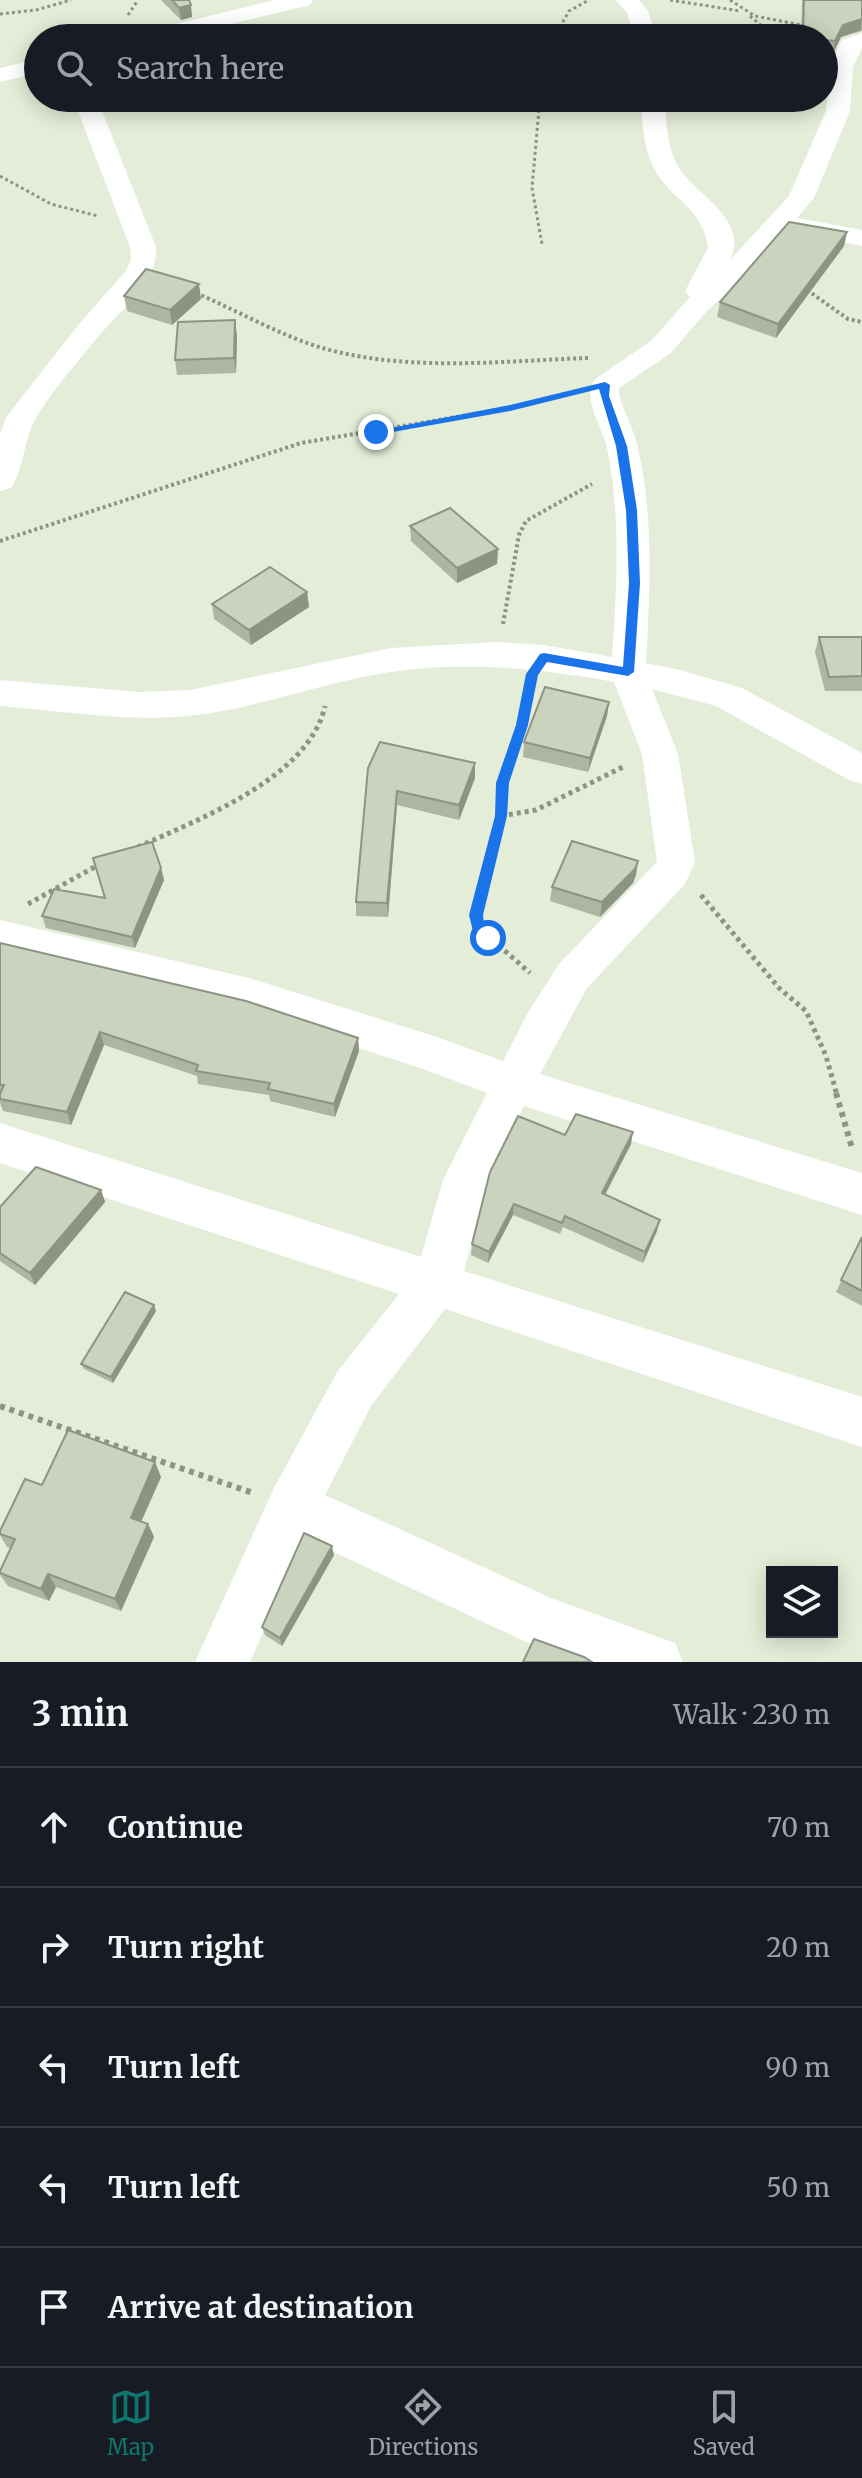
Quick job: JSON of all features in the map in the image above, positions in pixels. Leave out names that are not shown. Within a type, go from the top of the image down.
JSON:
[{"type":"street","points":[[204,24],[302,0]]},
{"type":"street","points":[[627,0],[637,11],[641,24]]},
{"type":"street","points":[[222,1662],[292,1506],[354,1389],[437,1283],[465,1180],[542,1026],[573,976],[671,873],[676,862],[660,754],[628,672],[634,583],[632,510],[622,446],[604,396],[605,385],[661,347],[696,306],[781,224],[850,113],[844,58],[850,45],[862,40]]},
{"type":"street","points":[[0,75],[24,69]]},
{"type":"street","points":[[0,481],[4,461],[22,416],[89,330],[138,274],[144,260],[143,247],[90,112]]},
{"type":"street","points":[[655,112],[668,171],[704,203],[722,249],[719,259],[703,279],[696,306]]},
{"type":"street","points":[[781,224],[862,238]]},
{"type":"street","points":[[0,693],[139,705],[190,703],[391,660],[498,654],[544,657],[680,682],[729,697],[852,754]]},
{"type":"street","points":[[13,921],[434,1054],[513,1084],[858,1178]]},
{"type":"street","points":[[0,1143],[862,1422]]},
{"type":"street","points":[[292,1506],[543,1622],[656,1662]]},
{"type":"path","points":[[0,14],[36,10],[71,0]]},
{"type":"path","points":[[562,24],[569,11],[589,0]]},
{"type":"path","points":[[670,0],[798,24]]},
{"type":"path","points":[[730,0],[740,11]]},
{"type":"path","points":[[749,15],[760,24]]},
{"type":"path","points":[[538,112],[530,167],[532,200],[542,244]]},
{"type":"path","points":[[0,176],[51,204],[73,212],[133,221]]},
{"type":"path","points":[[144,260],[205,298],[266,326],[322,348],[366,358],[424,364],[647,357]]},
{"type":"path","points":[[805,289],[848,319],[862,322]]},
{"type":"path","points":[[0,541],[301,443],[510,408],[605,385]]},
{"type":"path","points":[[498,654],[519,535],[526,521],[625,467]]},
{"type":"path","points":[[544,657],[532,674],[522,725],[502,783],[501,816],[476,915],[478,927],[559,999]]},
{"type":"path","points":[[135,848],[207,815],[258,785],[297,755],[318,731],[333,685],[345,671]]},
{"type":"path","points":[[501,816],[536,810],[611,770],[660,754]]},
{"type":"path","points":[[13,921],[107,861]]},
{"type":"path","points":[[676,862],[730,932],[779,988],[806,1011],[826,1056],[858,1178]]},
{"type":"path","points":[[0,1406],[292,1506]]},
{"type":"building","points":[[172,0],[189,0],[191,5],[179,8]]},
{"type":"building","points":[[804,0],[862,0],[862,19],[843,25],[838,35],[838,24],[803,24]]},
{"type":"building","points":[[789,222],[847,232],[778,324],[720,302]]},
{"type":"building","points":[[146,269],[199,284],[170,310],[124,296]]},
{"type":"building","points":[[235,320],[234,358],[175,360],[178,322]]},
{"type":"building","points":[[450,508],[498,549],[457,568],[410,526]]},
{"type":"building","points":[[270,567],[307,592],[249,630],[212,604]]},
{"type":"building","points":[[819,637],[862,637],[862,676],[829,677]]},
{"type":"building","points":[[545,687],[609,702],[590,758],[524,742]]},
{"type":"building","points":[[380,742],[475,763],[459,805],[397,791],[387,903],[356,902],[368,768]]},
{"type":"building","points":[[572,841],[638,861],[635,869],[602,902],[552,887]]},
{"type":"building","points":[[152,842],[161,868],[132,937],[42,916],[54,889],[105,898],[93,858]]},
{"type":"building","points":[[0,943],[246,1001],[358,1038],[334,1104],[268,1089],[270,1083],[196,1071],[198,1065],[100,1032],[67,1112],[0,1099],[4,1085],[0,1085]]},
{"type":"building","points":[[576,1114],[633,1132],[602,1193],[660,1220],[645,1252],[565,1216],[562,1223],[514,1204],[489,1252],[472,1244],[490,1172],[518,1116],[565,1135]]},
{"type":"building","points":[[36,1167],[101,1190],[30,1273],[0,1253],[0,1207]]},
{"type":"building","points":[[862,1237],[862,1291],[841,1280]]},
{"type":"building","points":[[125,1292],[154,1305],[111,1377],[81,1364]]},
{"type":"building","points":[[68,1430],[155,1462],[131,1518],[148,1524],[115,1599],[48,1574],[41,1589],[0,1573],[15,1539],[0,1534],[0,1531],[25,1479],[42,1485]]},
{"type":"building","points":[[304,1533],[332,1546],[280,1638],[262,1627]]},
{"type":"building","points":[[534,1639],[584,1657],[592,1662],[523,1662]]},
{"type":"route","points":[[376,432],[510,408],[605,385],[604,396],[622,446],[632,510],[634,583],[628,672],[544,657],[532,674],[522,725],[502,783],[501,816],[476,915],[478,927],[488,938]]}]
